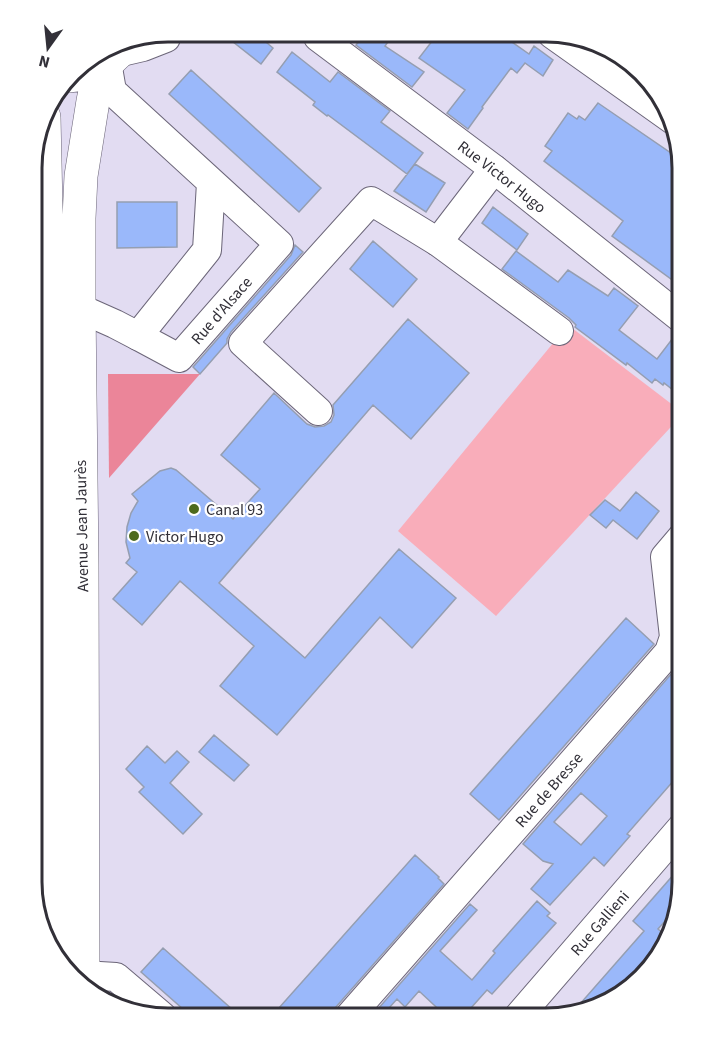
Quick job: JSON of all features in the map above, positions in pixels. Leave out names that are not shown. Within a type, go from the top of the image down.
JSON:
[{"type":"main road","name":"Avenue Jean Jaurès","points":[[83,975],[79,218],[81,176],[93,101],[113,55]]},
{"type":"main road","points":[[84,74],[112,56]]},
{"type":"main road","name":"Avenue Jean Jaurès","points":[[42,285],[44,148]]},
{"type":"main road","name":"Avenue Jean Jaurès","points":[[42,473],[54,933]]},
{"type":"street","name":"Rue Victor Hugo","points":[[325,42],[494,169],[672,311]]},
{"type":"street","points":[[114,55],[153,43]]},
{"type":"street","points":[[566,44],[657,108]]},
{"type":"street","points":[[79,308],[138,336],[207,249],[211,183],[112,91],[113,55]]},
{"type":"street","points":[[438,243],[494,169]]},
{"type":"street","name":"Rue d'Alsace","points":[[138,336],[179,358],[279,244],[211,183]]},
{"type":"street","points":[[318,411],[243,343],[371,201],[438,243],[560,331]]},
{"type":"street","name":"Rue de Bresse","points":[[672,549],[665,557],[672,619]]},
{"type":"street","name":"Rue de Bresse","points":[[357,1008],[669,652],[672,643]]},
{"type":"street","name":"Rue Gallieni","points":[[526,1008],[672,839]]},
{"type":"street","points":[[89,980],[116,977],[151,1007]]},
{"type":"shaded area","points":[[568,325],[672,404],[672,426],[496,616],[398,531]]},
{"type":"shaded area","points":[[108,374],[200,374],[109,478]]},
{"type":"building","points":[[233,42],[266,42],[273,48],[261,64]]},
{"type":"building","points":[[358,42],[388,42],[385,46],[424,72],[412,87],[356,45]]},
{"type":"building","points":[[431,42],[512,42],[529,54],[534,46],[553,60],[543,76],[525,63],[517,73],[511,68],[468,129],[447,113],[465,90],[419,58]]},
{"type":"building","points":[[292,52],[330,82],[338,72],[390,111],[381,122],[423,153],[407,174],[327,116],[313,105],[315,102],[277,72]]},
{"type":"building","points":[[191,70],[321,188],[299,212],[169,94]]},
{"type":"building","points":[[598,103],[671,153],[672,280],[612,236],[623,221],[544,161],[552,151],[545,146],[568,113],[577,119],[579,116],[585,120]]},
{"type":"building","points":[[415,164],[445,183],[426,212],[394,191]]},
{"type":"building","points":[[117,202],[177,202],[177,247],[117,248]]},
{"type":"building","points":[[493,207],[528,234],[517,250],[482,223]]},
{"type":"building","points":[[373,241],[417,279],[393,307],[350,269]]},
{"type":"building","points":[[295,245],[303,252],[231,332],[227,343],[200,374],[193,367],[291,255]]},
{"type":"building","points":[[516,251],[558,282],[568,270],[608,296],[614,288],[638,306],[619,330],[657,359],[672,339],[672,389],[655,379],[652,383],[627,363],[626,365],[575,327],[576,325],[569,318],[502,269]]},
{"type":"building","points":[[408,319],[469,373],[411,439],[373,405],[219,583],[305,658],[399,549],[456,598],[412,648],[380,617],[277,735],[220,686],[254,646],[180,581],[142,625],[113,599],[137,572],[126,563],[130,558],[126,542],[127,527],[138,501],[132,494],[160,471],[171,468],[233,519],[260,489],[221,455],[274,393],[307,424],[315,427],[324,426],[331,422],[334,415],[333,405]]},
{"type":"building","points":[[636,492],[659,511],[637,539],[613,520],[606,528],[590,515],[605,500],[620,511]]},
{"type":"building","points":[[626,618],[654,644],[499,820],[470,794]]},
{"type":"building","points":[[672,673],[672,782],[627,834],[630,836],[604,866],[594,857],[550,905],[531,889],[553,864],[543,861],[523,844]],"holes":[[[581,793],[607,816],[581,845],[554,822]]]},
{"type":"building","points":[[214,735],[249,765],[234,781],[199,752]]},
{"type":"building","points":[[147,746],[165,763],[177,751],[189,762],[170,783],[202,814],[183,834],[139,792],[144,787],[126,769]]},
{"type":"building","points":[[415,855],[439,877],[444,884],[335,1008],[279,1008]]},
{"type":"building","points":[[672,876],[668,915],[658,929],[661,932],[646,959],[623,982],[580,1003],[644,931],[633,921]]},
{"type":"building","points":[[537,901],[550,913],[547,916],[556,923],[492,994],[487,990],[471,1008],[437,1008],[419,991],[405,1007],[397,999],[389,1008],[379,1008],[470,904],[477,910],[440,951],[472,980],[495,953],[493,951]]},
{"type":"building","points":[[163,948],[231,1008],[182,1008],[141,972]]},
{"type":"place","name":"Canal 93","points":[[194,509]]},
{"type":"place","name":"Victor Hugo","points":[[134,536]]}]
